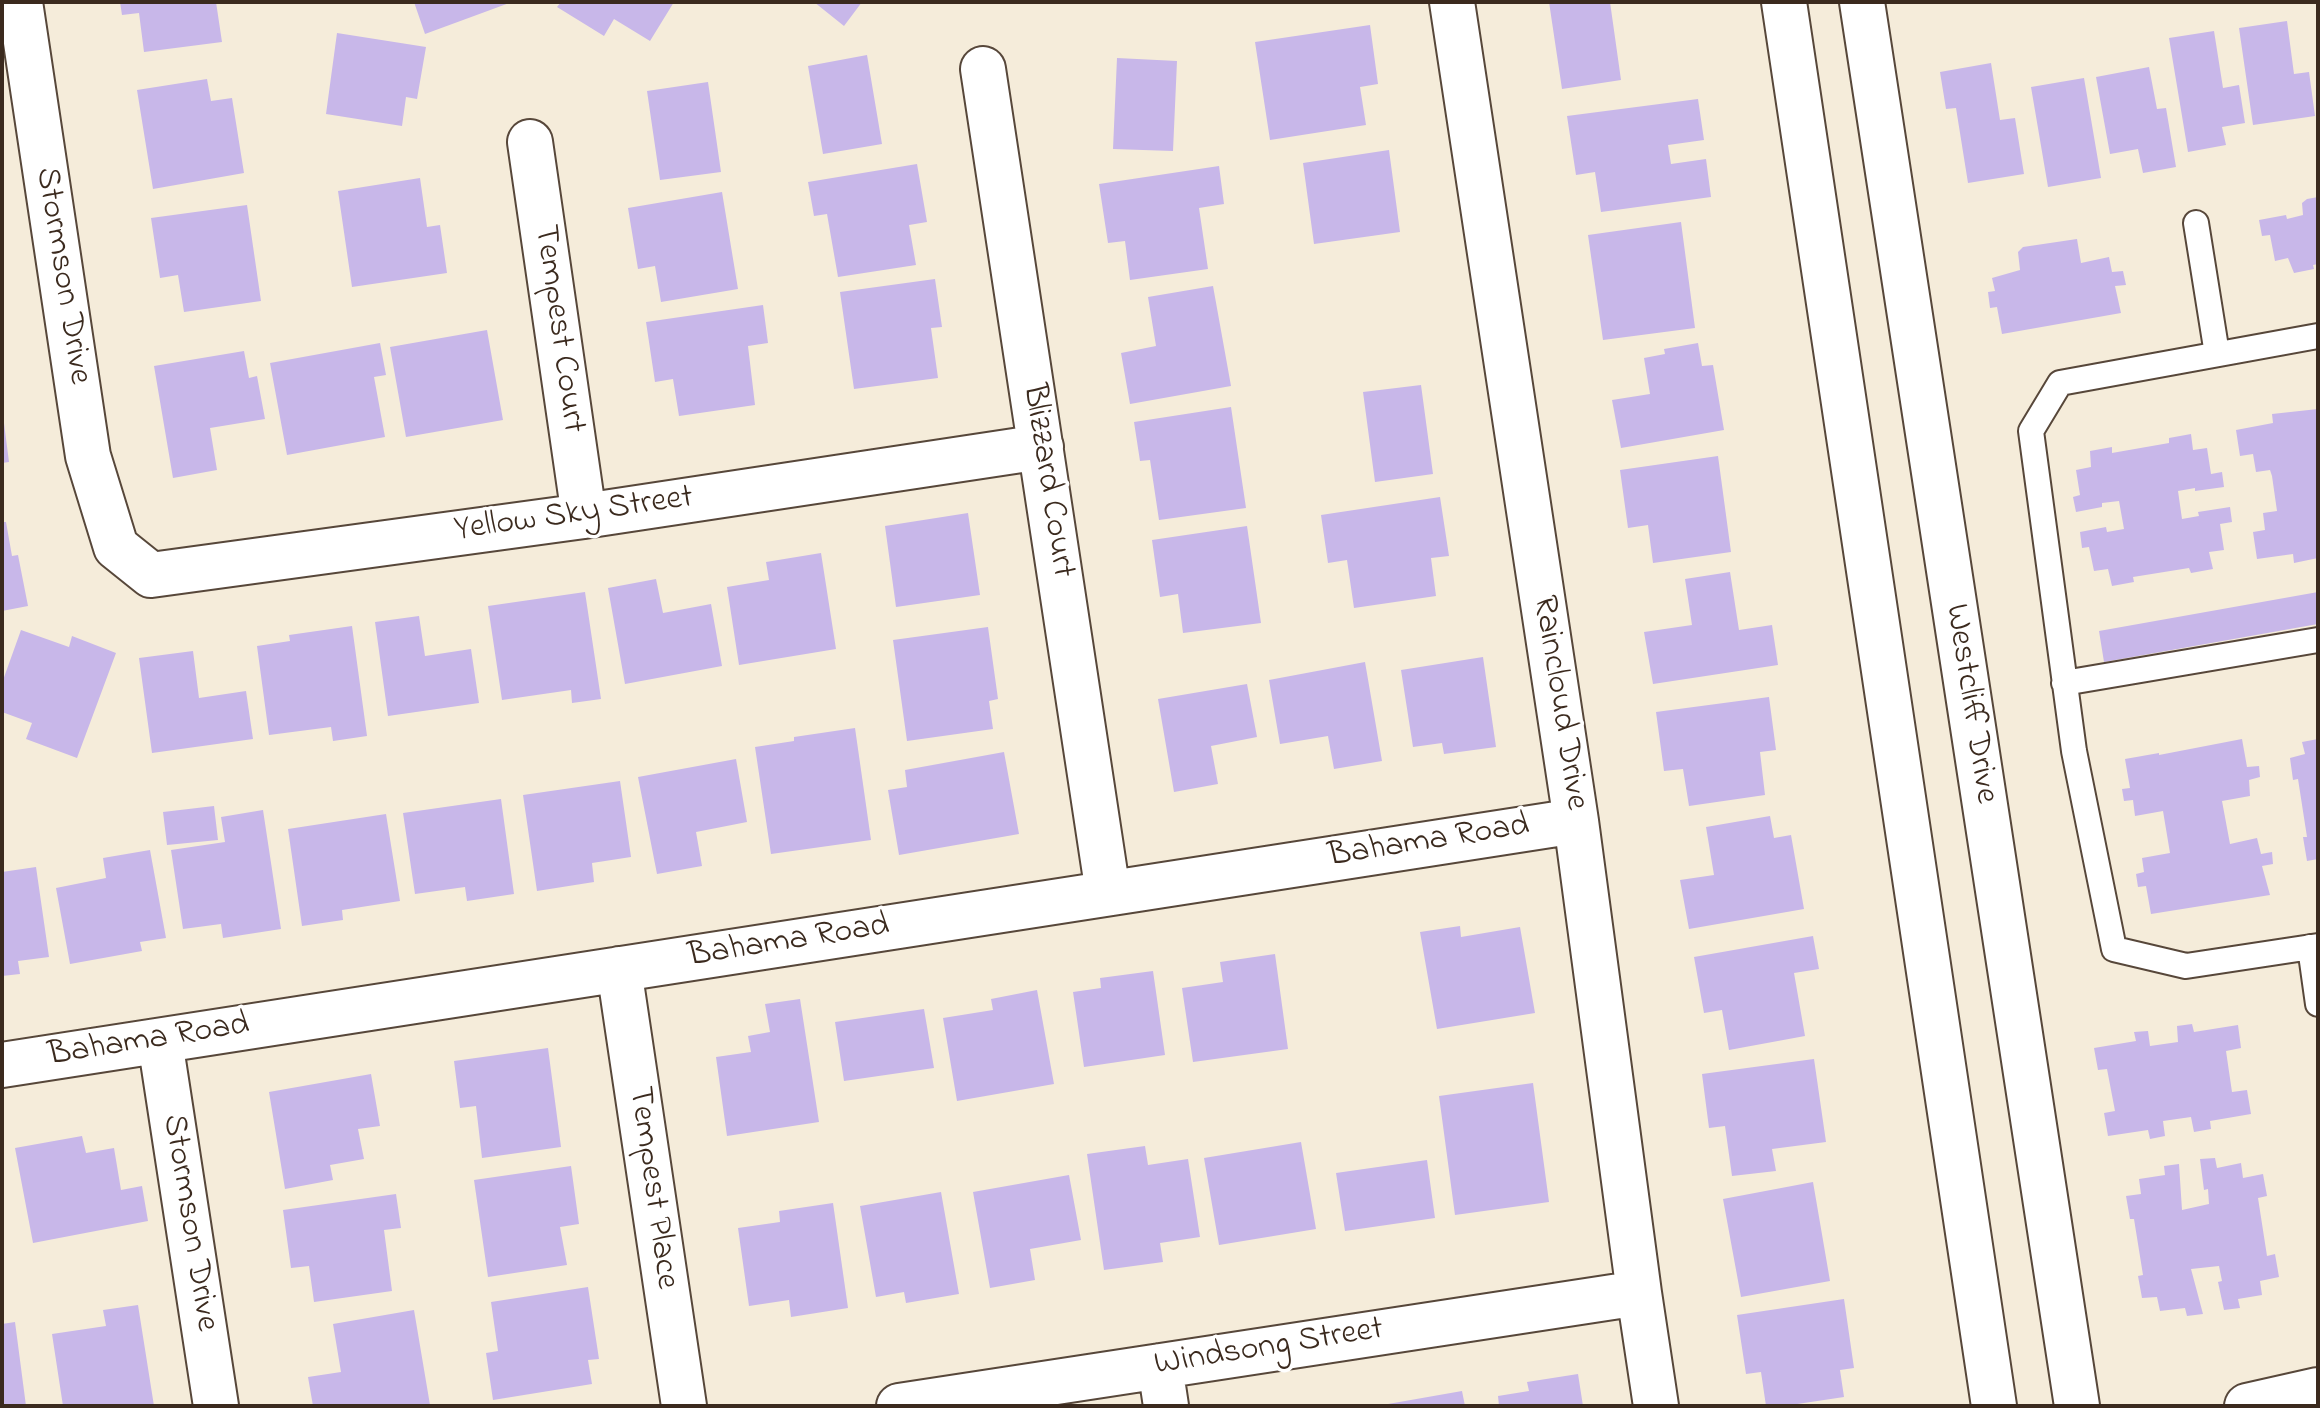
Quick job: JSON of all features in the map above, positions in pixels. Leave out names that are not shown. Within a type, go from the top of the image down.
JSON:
[{"type":"street","name":"Stormson Drive","points":[[20,2],[88,456],[116,547]]},
{"type":"street","name":"Raincloud Drive","points":[[1452,2],[1576,821],[1656,1406]]},
{"type":"street","points":[[1784,2],[1994,1406]]},
{"type":"street","name":"Westcliff Drive","points":[[1862,2],[2077,1406]]},
{"type":"street","name":"Blizzard Court","points":[[983,69],[1108,893]]},
{"type":"street","name":"Tempest Court","points":[[530,142],[584,516]]},
{"type":"street","name":"Yellow Sky Street","points":[[116,547],[151,575],[584,516],[1041,447]]},
{"type":"street","name":"Bahama Road","points":[[2,1065],[1576,821]]},
{"type":"street","name":"Tempest Place","points":[[619,969],[684,1406]]},
{"type":"street","name":"Stormson Drive","points":[[160,1041],[216,1406]]},
{"type":"street","name":"Windsong Street","points":[[899,1406],[1163,1386],[1639,1293]]},
{"type":"street","points":[[2247,1406],[2318,1390]]},
{"type":"lane","points":[[2196,223],[2217,354]]},
{"type":"lane","points":[[2318,336],[2060,383],[2031,431],[2074,751],[2114,949],[2186,966],[2314,946],[2318,1004]]},
{"type":"lane","points":[[2064,683],[2318,640]]},
{"type":"building","points":[[120,2],[216,2],[222,42],[144,52],[139,13],[122,15]]},
{"type":"building","points":[[414,2],[512,2],[425,34]]},
{"type":"building","points":[[561,2],[674,2],[650,41],[614,19],[604,36],[557,7]]},
{"type":"building","points":[[814,2],[862,2],[844,26]]},
{"type":"building","points":[[1549,2],[1610,2],[1621,80],[1562,89]]},
{"type":"building","points":[[2287,21],[2294,74],[2309,72],[2315,116],[2253,125],[2239,28]]},
{"type":"building","points":[[1370,25],[1378,84],[1360,87],[1366,125],[1270,140],[1255,42]]},
{"type":"building","points":[[2214,31],[2223,88],[2239,85],[2245,123],[2222,127],[2226,145],[2188,152],[2169,38]]},
{"type":"building","points":[[337,33],[426,47],[417,99],[406,97],[402,126],[326,114]]},
{"type":"building","points":[[867,55],[882,144],[823,154],[808,66]]},
{"type":"building","points":[[1117,58],[1177,61],[1173,151],[1113,149]]},
{"type":"building","points":[[1991,63],[2000,120],[2015,118],[2024,174],[1968,183],[1956,108],[1946,109],[1940,72]]},
{"type":"building","points":[[2149,67],[2157,109],[2166,108],[2176,167],[2143,173],[2138,149],[2110,154],[2096,77]]},
{"type":"building","points":[[2084,78],[2101,178],[2048,187],[2031,87]]},
{"type":"building","points":[[207,79],[211,101],[232,98],[244,173],[153,189],[137,90]]},
{"type":"building","points":[[708,82],[721,172],[660,180],[647,91]]},
{"type":"building","points":[[1698,99],[1704,140],[1668,145],[1671,164],[1706,159],[1711,197],[1601,212],[1595,172],[1576,175],[1567,116]]},
{"type":"building","points":[[1389,150],[1400,232],[1314,244],[1303,163]]},
{"type":"building","points":[[917,164],[927,222],[909,225],[916,265],[838,277],[827,214],[814,216],[808,182]]},
{"type":"building","points":[[1219,166],[1224,204],[1199,208],[1208,269],[1130,280],[1125,241],[1108,243],[1099,184]]},
{"type":"building","points":[[420,178],[427,227],[440,225],[447,273],[352,287],[338,191]]},
{"type":"building","points":[[722,192],[738,289],[661,302],[655,266],[638,269],[628,208]]},
{"type":"building","points":[[2318,197],[2318,264],[2313,265],[2314,269],[2294,273],[2288,258],[2275,261],[2270,235],[2262,236],[2259,220],[2303,215],[2302,203]]},
{"type":"building","points":[[247,205],[261,301],[184,312],[178,275],[160,278],[151,218]]},
{"type":"building","points":[[1681,222],[1695,328],[1603,340],[1588,235]]},
{"type":"building","points":[[2077,239],[2081,263],[2109,257],[2112,272],[2123,271],[2126,285],[2115,286],[2121,313],[2002,334],[1997,307],[1990,308],[1988,292],[1995,291],[1992,278],[2020,270],[2018,252],[2023,247]]},
{"type":"building","points":[[935,279],[942,327],[931,328],[938,378],[854,389],[840,292]]},
{"type":"building","points":[[1213,286],[1231,386],[1130,404],[1121,353],[1156,346],[1148,297]]},
{"type":"building","points":[[763,305],[768,343],[748,346],[755,405],[679,416],[673,379],[655,382],[646,322]]},
{"type":"building","points":[[487,330],[503,420],[406,437],[390,347]]},
{"type":"building","points":[[380,343],[386,375],[374,377],[385,437],[287,455],[270,363]]},
{"type":"building","points":[[1698,343],[1702,366],[1713,365],[1724,430],[1621,448],[1612,400],[1650,394],[1644,358],[1665,354],[1664,349]]},
{"type":"building","points":[[244,351],[249,378],[257,376],[265,419],[210,428],[217,470],[173,478],[154,366]]},
{"type":"building","points":[[1421,385],[1433,474],[1375,482],[1363,392]]},
{"type":"building","points":[[1231,407],[1246,508],[1159,520],[1150,460],[1140,461],[1134,422]]},
{"type":"building","points":[[2318,409],[2318,558],[2294,563],[2293,554],[2257,559],[2253,532],[2265,530],[2263,513],[2277,511],[2272,476],[2270,470],[2256,472],[2253,454],[2240,456],[2236,430],[2273,423],[2272,414]]},
{"type":"building","points":[[2,423],[9,462],[2,463]]},
{"type":"building","points":[[2191,434],[2193,450],[2207,448],[2211,474],[2222,472],[2224,487],[2178,491],[2182,519],[2199,516],[2198,512],[2230,507],[2232,522],[2220,524],[2224,550],[2209,552],[2213,569],[2191,573],[2189,568],[2133,577],[2134,582],[2112,586],[2108,569],[2094,571],[2089,547],[2082,548],[2080,532],[2106,527],[2107,532],[2124,529],[2119,501],[2076,512],[2073,497],[2080,495],[2076,470],[2091,467],[2090,451],[2112,447],[2112,453],[2169,443],[2169,438]]},
{"type":"building","points":[[1718,456],[1731,552],[1653,563],[1648,525],[1628,528],[1620,470]]},
{"type":"building","points":[[1440,497],[1449,556],[1431,558],[1436,596],[1354,608],[1347,560],[1328,563],[1321,515]]},
{"type":"building","points":[[968,513],[980,595],[896,607],[885,526]]},
{"type":"building","points":[[2,522],[6,522],[12,556],[18,555],[28,606],[2,611]]},
{"type":"building","points":[[1247,526],[1261,623],[1183,633],[1178,594],[1160,597],[1152,540]]},
{"type":"building","points":[[821,553],[836,649],[739,665],[727,587],[769,580],[766,562]]},
{"type":"building","points":[[1730,572],[1739,630],[1772,625],[1778,665],[1653,684],[1644,632],[1692,625],[1685,579]]},
{"type":"building","points":[[656,579],[663,613],[711,604],[722,666],[625,684],[608,588]]},
{"type":"building","points":[[585,592],[601,699],[572,703],[571,690],[502,700],[488,606]]},
{"type":"building","points":[[2318,592],[2318,624],[2104,662],[2099,631]]},
{"type":"building","points":[[419,616],[425,656],[471,649],[479,703],[388,716],[375,622]]},
{"type":"building","points":[[352,626],[367,736],[333,741],[331,727],[269,735],[257,646],[290,641],[289,635]]},
{"type":"building","points":[[988,627],[998,699],[989,701],[993,729],[907,741],[893,640]]},
{"type":"building","points":[[21,630],[69,647],[72,636],[116,653],[77,758],[26,739],[32,723],[2,712],[2,683]]},
{"type":"building","points":[[193,651],[199,698],[246,691],[253,739],[152,753],[139,658]]},
{"type":"building","points":[[1483,657],[1496,747],[1444,754],[1442,743],[1413,747],[1401,670]]},
{"type":"building","points":[[1365,662],[1382,761],[1334,769],[1328,736],[1280,744],[1269,680]]},
{"type":"building","points":[[1247,684],[1257,737],[1211,746],[1218,784],[1174,792],[1158,699]]},
{"type":"building","points":[[1769,697],[1776,750],[1760,752],[1765,795],[1689,806],[1683,769],[1664,771],[1656,712]]},
{"type":"building","points":[[855,728],[871,840],[771,854],[755,747],[794,741],[794,737]]},
{"type":"building","points":[[2242,739],[2247,767],[2259,766],[2260,777],[2249,780],[2250,796],[2222,801],[2230,844],[2257,838],[2261,854],[2272,852],[2273,864],[2262,866],[2270,895],[2151,914],[2146,886],[2138,887],[2136,874],[2144,872],[2142,858],[2170,853],[2163,811],[2135,816],[2133,800],[2124,801],[2122,789],[2130,788],[2125,759]]},
{"type":"building","points":[[2318,739],[2318,859],[2307,861],[2303,837],[2307,837],[2298,779],[2293,780],[2290,758],[2305,754],[2302,742]]},
{"type":"building","points":[[1004,752],[1019,834],[899,855],[888,790],[907,787],[905,770]]},
{"type":"building","points":[[736,759],[747,822],[696,832],[702,866],[657,874],[638,777]]},
{"type":"building","points":[[620,781],[631,857],[592,863],[594,882],[537,891],[523,795]]},
{"type":"building","points":[[501,799],[514,894],[467,901],[465,887],[415,894],[403,813]]},
{"type":"building","points":[[214,806],[218,840],[167,845],[163,812]]},
{"type":"building","points":[[263,810],[281,929],[223,938],[221,924],[183,929],[171,850],[225,842],[221,817]]},
{"type":"building","points":[[386,814],[400,901],[342,910],[343,920],[302,926],[288,829]]},
{"type":"building","points":[[1770,816],[1774,838],[1791,835],[1804,909],[1689,929],[1680,880],[1714,875],[1706,827]]},
{"type":"building","points":[[150,850],[166,938],[140,942],[142,951],[70,964],[56,888],[106,878],[103,858]]},
{"type":"building","points":[[36,867],[49,957],[18,961],[20,974],[2,976],[2,872]]},
{"type":"building","points":[[1460,926],[1461,937],[1520,927],[1535,1013],[1437,1029],[1420,932]]},
{"type":"building","points":[[1813,936],[1819,969],[1794,973],[1805,1036],[1729,1050],[1722,1010],[1704,1013],[1694,957]]},
{"type":"building","points":[[1275,954],[1288,1049],[1193,1062],[1182,988],[1223,982],[1220,962]]},
{"type":"building","points":[[1153,971],[1165,1055],[1084,1067],[1073,992],[1101,988],[1100,978]]},
{"type":"building","points":[[1037,990],[1054,1084],[957,1101],[943,1018],[993,1010],[991,999]]},
{"type":"building","points":[[800,999],[819,1122],[727,1136],[716,1057],[751,1052],[748,1036],[770,1032],[765,1004]]},
{"type":"building","points":[[924,1009],[934,1068],[844,1081],[835,1022]]},
{"type":"building","points":[[2192,1024],[2194,1032],[2238,1025],[2241,1048],[2226,1051],[2232,1092],[2247,1090],[2251,1114],[2210,1121],[2211,1129],[2194,1132],[2191,1117],[2163,1121],[2165,1136],[2150,1139],[2148,1130],[2108,1136],[2104,1113],[2115,1111],[2107,1069],[2098,1070],[2094,1048],[2136,1041],[2134,1032],[2148,1031],[2150,1046],[2178,1042],[2177,1026]]},
{"type":"building","points":[[548,1048],[561,1147],[482,1158],[476,1106],[460,1108],[454,1061]]},
{"type":"building","points":[[1814,1059],[1826,1142],[1772,1149],[1776,1171],[1732,1176],[1725,1126],[1709,1128],[1702,1074]]},
{"type":"building","points":[[371,1074],[380,1126],[358,1129],[364,1159],[330,1165],[333,1180],[285,1189],[269,1092]]},
{"type":"building","points":[[1533,1083],[1549,1202],[1455,1215],[1439,1096]]},
{"type":"building","points":[[82,1136],[86,1153],[114,1148],[121,1190],[142,1186],[148,1221],[33,1243],[15,1148]]},
{"type":"building","points":[[1301,1142],[1316,1229],[1219,1245],[1204,1158]]},
{"type":"building","points":[[1145,1146],[1148,1165],[1188,1159],[1200,1237],[1160,1243],[1163,1262],[1104,1270],[1087,1154]]},
{"type":"building","points":[[2215,1158],[2217,1168],[2241,1163],[2243,1178],[2263,1174],[2267,1196],[2258,1198],[2267,1256],[2275,1254],[2279,1277],[2260,1281],[2262,1295],[2238,1299],[2240,1308],[2224,1310],[2218,1282],[2222,1281],[2219,1266],[2191,1269],[2203,1314],[2187,1316],[2185,1308],[2160,1311],[2157,1297],[2142,1298],[2138,1276],[2143,1275],[2134,1219],[2130,1219],[2126,1196],[2141,1194],[2139,1179],[2165,1175],[2164,1166],[2179,1164],[2182,1210],[2209,1204],[2200,1159]]},
{"type":"building","points":[[1427,1160],[1435,1218],[1345,1231],[1336,1173]]},
{"type":"building","points":[[571,1166],[579,1224],[560,1227],[567,1265],[488,1277],[474,1180]]},
{"type":"building","points":[[1069,1175],[1081,1240],[1030,1249],[1035,1280],[990,1288],[973,1192]]},
{"type":"building","points":[[1813,1182],[1830,1281],[1741,1297],[1723,1199]]},
{"type":"building","points":[[941,1192],[959,1294],[906,1303],[904,1292],[876,1297],[860,1206]]},
{"type":"building","points":[[396,1194],[401,1228],[384,1230],[392,1291],[314,1302],[309,1266],[291,1268],[283,1210]]},
{"type":"building","points":[[833,1203],[848,1308],[791,1317],[789,1300],[749,1306],[738,1228],[780,1222],[779,1211]]},
{"type":"building","points":[[588,1287],[599,1359],[588,1360],[592,1384],[493,1400],[486,1353],[498,1351],[491,1302]]},
{"type":"building","points":[[1844,1299],[1854,1368],[1840,1370],[1844,1397],[1766,1406],[1761,1372],[1746,1374],[1737,1315]]},
{"type":"building","points":[[138,1305],[154,1406],[63,1406],[52,1334],[106,1326],[103,1310]]},
{"type":"building","points":[[414,1310],[430,1405],[313,1406],[308,1377],[341,1372],[333,1324]]},
{"type":"building","points":[[15,1322],[26,1406],[2,1406],[2,1324]]},
{"type":"building","points":[[1578,1374],[1583,1406],[1499,1406],[1498,1396],[1529,1391],[1527,1382]]},
{"type":"building","points":[[1462,1391],[1465,1406],[1388,1406],[1388,1404]]}]
